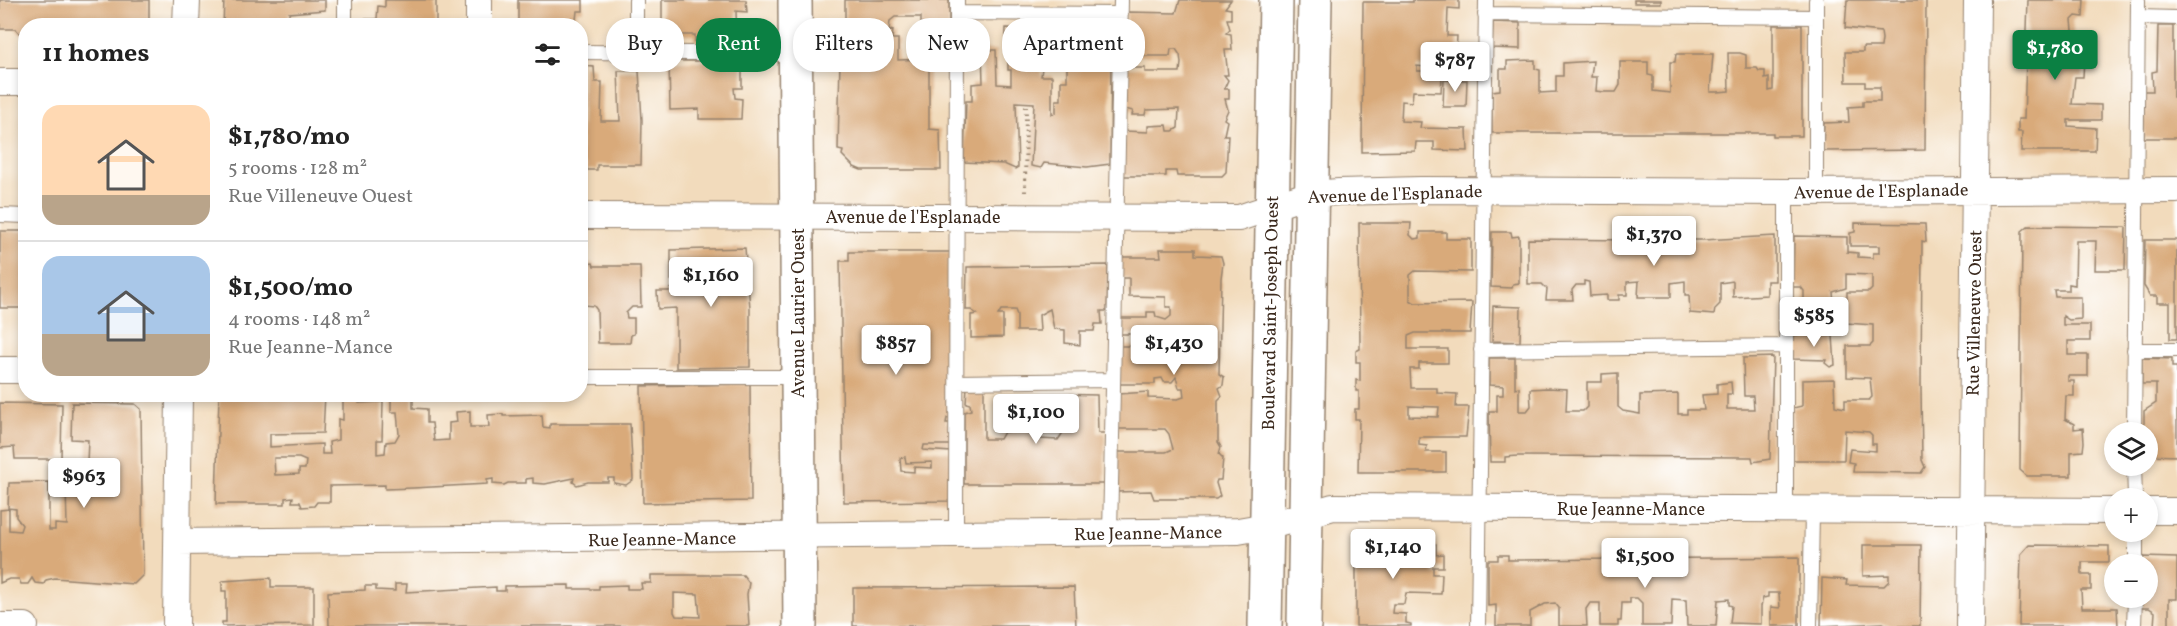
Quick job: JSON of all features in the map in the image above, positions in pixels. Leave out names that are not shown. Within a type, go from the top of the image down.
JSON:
[{"type":"main road","name":"Avenue Laurier Ouest","points":[[795,0],[795,18]]},
{"type":"main road","name":"Boulevard Saint-Joseph Ouest","points":[[1264,626],[1276,0]]},
{"type":"main road","name":"Boulevard Saint-Joseph Ouest","points":[[1304,626],[1315,0]]},
{"type":"main road","name":"Avenue Laurier Ouest","points":[[796,72],[800,626]]},
{"type":"street","points":[[186,18],[187,0]]},
{"type":"street","points":[[479,0],[479,18]]},
{"type":"street","name":"Rue Villeneuve Ouest","points":[[1970,626],[1977,0]]},
{"type":"street","points":[[0,82],[18,82]]},
{"type":"street","name":"Avenue de l'Esplanade","points":[[588,216],[1239,218],[1310,194],[1483,190],[1786,192],[2177,190]]},
{"type":"street","points":[[0,369],[18,370]]},
{"type":"street","points":[[176,626],[179,402]]},
{"type":"street","name":"Rue Jeanne-Mance","points":[[178,542],[1238,531],[1267,526],[1333,507],[2104,511]]},
{"type":"street","points":[[2158,511],[2177,511]]},
{"type":"street","points":[[0,626],[25,626]]},
{"type":"lane","points":[[345,0],[345,18]]},
{"type":"lane","points":[[636,0],[636,18]]},
{"type":"lane","points":[[1815,191],[1816,0]]},
{"type":"lane","points":[[2134,422],[2138,0]]},
{"type":"lane","points":[[956,535],[957,7],[1121,7],[1110,533]]},
{"type":"lane","points":[[1478,626],[1486,7],[1816,18]]},
{"type":"lane","points":[[2138,17],[2177,18]]},
{"type":"lane","points":[[588,52],[606,52]]},
{"type":"lane","points":[[684,53],[793,54]]},
{"type":"lane","points":[[1786,192],[1786,510]]},
{"type":"lane","points":[[0,215],[18,216]]},
{"type":"lane","points":[[1481,350],[1786,346]]},
{"type":"lane","points":[[2134,350],[2177,350]]},
{"type":"lane","points":[[588,377],[798,377]]},
{"type":"lane","points":[[957,382],[1112,380]]},
{"type":"lane","points":[[1810,626],[1812,511]]},
{"type":"lane","points":[[2134,626],[2135,608]]},
{"type":"path","points":[[1025,193],[1026,106]]},
{"type":"building","points":[[0,0],[149,0],[149,18],[18,18],[18,32],[16,29],[0,29]]},
{"type":"building","points":[[224,0],[325,0],[325,10],[289,13],[289,18],[223,18]]},
{"type":"building","points":[[385,0],[436,0],[436,18],[377,18],[378,6],[385,7]]},
{"type":"building","points":[[518,0],[583,0],[583,11],[577,11],[576,18],[518,18]]},
{"type":"building","points":[[662,0],[746,0],[747,12],[736,11],[736,18],[696,18],[696,42],[695,35],[684,35],[684,18],[662,18]]},
{"type":"building","points":[[845,0],[949,0],[949,18],[845,18]]},
{"type":"building","points":[[1180,0],[1231,0],[1225,8],[1231,9],[1231,19],[1227,19],[1230,29],[1226,33],[1231,34],[1232,50],[1225,50],[1228,75],[1224,75],[1228,80],[1224,89],[1229,89],[1229,99],[1225,99],[1228,110],[1224,119],[1227,121],[1224,135],[1228,135],[1226,172],[1222,176],[1177,176],[1176,171],[1166,171],[1166,176],[1123,176],[1124,131],[1148,132],[1148,126],[1167,125],[1168,131],[1173,131],[1178,128],[1179,109],[1146,110],[1145,115],[1132,115],[1133,111],[1125,109],[1126,72],[1180,72],[1181,63],[1176,49],[1171,49],[1170,56],[1145,56],[1145,18],[1127,18],[1127,12],[1176,13]]},
{"type":"building","points":[[1413,0],[1459,0],[1459,9],[1448,8],[1447,36],[1457,36],[1456,55],[1425,54],[1425,67],[1417,66],[1417,71],[1428,71],[1433,73],[1434,77],[1442,76],[1441,92],[1413,91],[1412,102],[1402,101],[1401,121],[1421,122],[1420,128],[1467,129],[1468,151],[1434,150],[1434,142],[1416,142],[1415,151],[1362,152],[1363,2],[1413,2]]},
{"type":"building","points":[[1634,0],[1661,0],[1661,3],[1634,3]]},
{"type":"building","points":[[1847,0],[1926,0],[1925,150],[1823,151],[1824,123],[1849,122],[1848,107],[1863,106],[1863,101],[1880,101],[1880,87],[1865,87],[1865,82],[1846,82],[1845,52],[1863,52],[1863,47],[1881,47],[1882,39],[1881,32],[1845,28]]},
{"type":"building","points":[[2028,0],[2084,0],[2083,17],[2076,16],[2072,20],[2074,40],[2085,41],[2083,77],[2075,77],[2072,104],[2101,105],[2101,120],[2068,120],[2068,126],[2096,128],[2095,151],[2021,151],[2022,132],[2018,132],[2018,119],[2024,119]]},
{"type":"building","points":[[1493,22],[1520,23],[1520,49],[1492,48]]},
{"type":"building","points":[[1773,25],[1802,25],[1802,136],[1773,136],[1773,133],[1492,133],[1492,91],[1500,90],[1500,69],[1507,69],[1507,61],[1535,60],[1535,69],[1540,70],[1540,93],[1556,92],[1556,76],[1563,76],[1563,63],[1593,61],[1591,77],[1597,77],[1596,91],[1616,92],[1620,85],[1620,62],[1648,62],[1648,75],[1653,76],[1653,91],[1670,93],[1670,62],[1675,62],[1676,54],[1713,54],[1710,92],[1718,92],[1729,91],[1728,53],[1740,53],[1746,55],[1746,68],[1765,71],[1765,79],[1769,78],[1769,91],[1773,90]]},
{"type":"building","points":[[2158,26],[2173,26],[2173,97],[2177,97],[2177,138],[2144,138],[2144,91],[2153,91],[2152,72],[2157,71]]},
{"type":"building","points":[[894,39],[898,39],[898,60],[906,60],[906,72],[929,72],[929,129],[940,130],[941,170],[861,170],[854,167],[842,155],[843,151],[838,150],[840,72],[894,72]]},
{"type":"building","points":[[990,50],[996,50],[997,84],[1011,85],[1011,72],[1041,72],[1041,76],[1052,76],[1052,114],[1056,113],[1056,100],[1061,100],[1061,81],[1067,81],[1067,72],[1111,72],[1110,164],[1087,167],[1044,163],[1041,168],[1031,166],[1034,103],[1016,102],[1018,167],[1015,169],[1004,164],[964,162],[966,101],[972,101],[972,84],[983,83],[983,72],[990,72]]},
{"type":"building","points":[[684,61],[696,61],[696,72],[742,72],[742,88],[734,88],[735,98],[742,99],[741,119],[699,119],[699,109],[670,110],[669,72],[684,72]]},
{"type":"building","points":[[588,66],[594,67],[595,82],[602,82],[601,121],[620,121],[618,72],[639,72],[642,120],[641,165],[597,165],[597,170],[588,170]]},
{"type":"building","points":[[1444,80],[1467,80],[1466,107],[1443,107]]},
{"type":"building","points":[[1359,223],[1411,223],[1410,235],[1414,239],[1420,238],[1420,232],[1446,232],[1446,239],[1471,239],[1471,272],[1415,271],[1410,275],[1410,300],[1415,303],[1472,302],[1470,333],[1415,333],[1408,336],[1408,349],[1448,349],[1448,363],[1419,363],[1419,369],[1410,369],[1411,388],[1437,388],[1437,393],[1457,394],[1456,407],[1469,407],[1466,437],[1419,437],[1419,445],[1427,446],[1426,452],[1446,452],[1446,472],[1358,472],[1359,419],[1355,419],[1355,409],[1359,409],[1359,391],[1356,391],[1356,380],[1360,381],[1360,362],[1356,362],[1356,351],[1360,349]],"holes":[[[1409,406],[1439,407],[1438,417],[1409,416]]]},
{"type":"building","points":[[1855,223],[1925,224],[1926,242],[1922,241],[1921,389],[1922,460],[1925,467],[1921,473],[1853,472],[1854,463],[1848,462],[1850,449],[1876,451],[1876,444],[1872,444],[1872,435],[1869,432],[1845,430],[1844,460],[1792,460],[1793,408],[1802,406],[1802,380],[1834,379],[1835,406],[1845,408],[1845,400],[1869,400],[1872,397],[1870,378],[1847,377],[1847,346],[1870,346],[1873,343],[1873,325],[1847,323],[1847,292],[1869,292],[1872,289],[1872,275],[1846,274],[1846,288],[1833,292],[1835,314],[1804,314],[1804,291],[1801,287],[1793,287],[1794,236],[1847,237],[1847,252],[1858,253],[1858,257],[1873,258],[1873,253],[1879,253],[1879,246],[1850,246],[1850,233],[1855,232]]},
{"type":"building","points":[[2028,226],[2126,227],[2125,270],[2095,270],[2096,241],[2076,241],[2075,285],[2069,284],[2069,290],[2054,290],[2055,297],[2081,297],[2081,319],[2069,320],[2063,316],[2063,325],[2090,325],[2090,341],[2068,341],[2068,355],[2088,355],[2088,376],[2068,376],[2068,381],[2074,381],[2074,396],[2066,396],[2065,419],[2074,424],[2074,429],[2083,428],[2084,442],[2083,451],[2071,452],[2071,476],[2027,476],[2020,470],[2022,231]]},
{"type":"building","points":[[0,231],[18,231],[18,308],[0,308]]},
{"type":"building","points":[[1492,232],[1511,232],[1512,237],[1519,236],[1519,283],[1513,284],[1512,288],[1491,287]]},
{"type":"building","points":[[1645,235],[1665,236],[1665,240],[1775,236],[1775,281],[1767,281],[1767,295],[1733,297],[1733,281],[1720,283],[1720,304],[1715,309],[1714,315],[1690,313],[1689,295],[1685,295],[1685,281],[1671,283],[1671,297],[1638,297],[1639,281],[1627,282],[1627,295],[1619,295],[1619,300],[1607,300],[1607,295],[1590,296],[1589,282],[1584,281],[1584,285],[1576,285],[1572,290],[1573,300],[1546,300],[1547,289],[1542,284],[1528,284],[1528,239],[1632,240],[1646,239]]},
{"type":"building","points":[[2145,240],[2177,240],[2177,339],[2170,339],[2170,303],[2157,303],[2157,296],[2150,296],[2144,286]]},
{"type":"building","points":[[745,248],[750,308],[750,367],[676,368],[676,308],[658,309],[657,291],[670,291],[671,288],[697,288],[697,280],[671,280],[671,250]]},
{"type":"building","points":[[1160,249],[1195,249],[1195,255],[1221,256],[1223,263],[1219,374],[1224,377],[1223,385],[1219,388],[1222,396],[1218,400],[1218,442],[1221,447],[1219,454],[1223,458],[1221,480],[1217,480],[1216,483],[1220,496],[1216,499],[1154,499],[1151,491],[1116,492],[1117,452],[1166,452],[1173,449],[1169,434],[1165,429],[1118,429],[1118,394],[1148,392],[1148,398],[1178,399],[1184,397],[1183,388],[1179,388],[1176,377],[1172,382],[1164,382],[1162,378],[1155,379],[1155,384],[1119,384],[1119,346],[1152,346],[1151,342],[1162,342],[1162,334],[1119,334],[1120,318],[1147,318],[1147,312],[1155,312],[1156,317],[1166,320],[1171,316],[1171,307],[1166,307],[1166,297],[1129,296],[1129,278],[1121,278],[1121,257],[1161,257]]},
{"type":"building","points":[[849,252],[951,252],[951,418],[947,418],[946,423],[951,423],[950,445],[924,445],[923,450],[951,452],[951,501],[844,502],[840,261],[849,261]],"holes":[[[905,457],[906,463],[932,462],[932,468],[914,467],[914,472],[901,471],[900,458]]]},
{"type":"building","points":[[593,263],[594,266],[640,266],[641,307],[632,307],[626,313],[627,318],[634,318],[634,334],[631,335],[630,343],[598,343],[597,310],[594,306],[588,305],[588,264]]},
{"type":"building","points":[[1108,265],[1107,311],[1101,311],[1102,324],[1095,324],[1094,331],[1080,331],[1080,345],[1065,343],[1065,330],[1054,329],[1050,309],[1039,315],[1040,331],[1017,331],[1015,310],[1001,310],[998,315],[1003,315],[1003,337],[971,338],[971,315],[977,314],[966,310],[967,267]]},
{"type":"building","points":[[1493,306],[1521,307],[1520,342],[1492,341]]},
{"type":"building","points":[[1793,335],[1833,336],[1835,365],[1830,367],[1825,363],[1826,360],[1792,359]]},
{"type":"building","points":[[1773,357],[1770,459],[1753,462],[1752,457],[1518,456],[1505,457],[1505,462],[1490,462],[1489,411],[1497,411],[1497,395],[1503,395],[1503,386],[1489,385],[1489,358],[1515,358],[1515,388],[1519,387],[1519,411],[1527,411],[1531,406],[1530,389],[1547,388],[1567,389],[1566,411],[1583,411],[1587,407],[1587,382],[1602,382],[1602,374],[1618,373],[1618,407],[1623,411],[1640,414],[1640,395],[1678,394],[1678,414],[1687,414],[1687,410],[1704,410],[1702,395],[1717,394],[1717,384],[1731,382],[1732,394],[1727,394],[1727,409],[1754,409],[1753,396],[1744,396],[1743,358]]},
{"type":"building","points":[[2142,358],[2172,359],[2172,367],[2177,367],[2177,456],[2158,455],[2158,422],[2144,422],[2144,411],[2156,403],[2156,384],[2142,384]]},
{"type":"building","points":[[750,384],[751,501],[643,503],[641,386]]},
{"type":"building","points":[[967,386],[984,387],[984,439],[1000,439],[1004,432],[1008,432],[1009,413],[1020,413],[1020,407],[1035,407],[1034,415],[1040,416],[1039,439],[1058,440],[1064,431],[1065,416],[1049,415],[1050,394],[1097,395],[1098,433],[1105,433],[1105,484],[964,484],[964,412],[971,410],[970,404],[966,403]]},
{"type":"building","points":[[219,402],[325,402],[323,433],[270,434],[270,447],[322,444],[322,454],[330,454],[329,442],[338,440],[338,419],[343,420],[343,402],[383,402],[382,440],[377,440],[377,454],[385,453],[386,442],[395,441],[399,434],[397,412],[391,412],[391,402],[413,402],[413,408],[427,409],[427,423],[432,423],[434,441],[449,440],[449,423],[457,422],[456,412],[470,411],[470,427],[489,427],[488,415],[503,414],[503,416],[542,415],[543,427],[550,428],[550,424],[630,424],[633,480],[626,485],[614,483],[614,478],[608,478],[608,482],[588,482],[577,485],[573,482],[574,478],[545,484],[533,483],[533,478],[526,479],[526,483],[504,485],[493,484],[493,479],[487,480],[487,484],[413,488],[385,489],[385,485],[330,486],[330,502],[317,502],[314,506],[302,507],[300,502],[292,502],[293,497],[285,498],[285,504],[216,504]],"holes":[[[274,458],[299,458],[306,461],[305,469],[299,469],[299,474],[275,475]]]},
{"type":"building","points":[[0,403],[62,404],[61,459],[15,459],[14,447],[0,448]]},
{"type":"building","points":[[72,403],[135,404],[141,409],[143,575],[134,584],[55,578],[46,580],[44,584],[35,583],[32,578],[28,584],[21,584],[19,579],[9,579],[0,583],[0,510],[9,509],[9,530],[20,531],[22,525],[16,517],[16,509],[8,508],[9,483],[49,482],[49,530],[55,530],[55,524],[67,525],[66,487],[86,485],[88,440],[71,439]]},
{"type":"building","points":[[1356,544],[1436,544],[1436,555],[1443,554],[1443,567],[1433,567],[1433,574],[1442,574],[1441,594],[1406,593],[1404,604],[1393,604],[1392,613],[1406,614],[1406,623],[1411,626],[1356,626]]},
{"type":"building","points":[[1863,545],[1921,545],[1920,626],[1889,626],[1883,623],[1821,626],[1822,578],[1847,580],[1846,585],[1884,586],[1889,581],[1889,575],[1863,576]]},
{"type":"building","points":[[2029,545],[2109,546],[2109,554],[2104,554],[2104,562],[2082,562],[2082,575],[2091,575],[2091,590],[2081,590],[2082,608],[2117,608],[2118,626],[2019,626],[2021,554]]},
{"type":"building","points":[[1498,555],[1508,555],[1508,560],[1799,557],[1799,626],[1771,626],[1771,607],[1780,608],[1779,593],[1768,593],[1768,597],[1763,598],[1761,606],[1761,624],[1730,623],[1732,606],[1729,605],[1729,599],[1718,600],[1716,626],[1687,626],[1686,600],[1672,599],[1671,626],[1642,626],[1642,603],[1637,598],[1630,598],[1630,603],[1622,603],[1621,621],[1618,621],[1618,626],[1600,626],[1600,603],[1590,603],[1586,609],[1587,626],[1559,626],[1559,608],[1555,603],[1545,604],[1530,612],[1530,626],[1496,626],[1496,605],[1488,606],[1488,560],[1498,560]]},
{"type":"building","points":[[2158,557],[2177,558],[2177,599],[2169,599],[2169,626],[2154,626],[2155,612],[2149,608],[2158,608]]},
{"type":"building","points":[[651,575],[743,575],[749,583],[747,594],[749,626],[329,626],[328,592],[365,590],[365,586],[376,586],[376,590],[395,591],[395,584],[407,584],[406,592],[496,587],[496,591],[505,591],[505,586],[569,585],[569,589],[599,589],[599,586],[627,585],[627,589],[642,589],[641,583],[651,583]],"holes":[[[674,593],[698,594],[700,617],[676,616]]]},
{"type":"building","points":[[271,578],[271,587],[314,587],[314,625],[222,626],[222,622],[226,622],[226,591],[222,591],[222,581]]},
{"type":"building","points":[[1074,587],[1076,626],[853,626],[853,588]]}]
